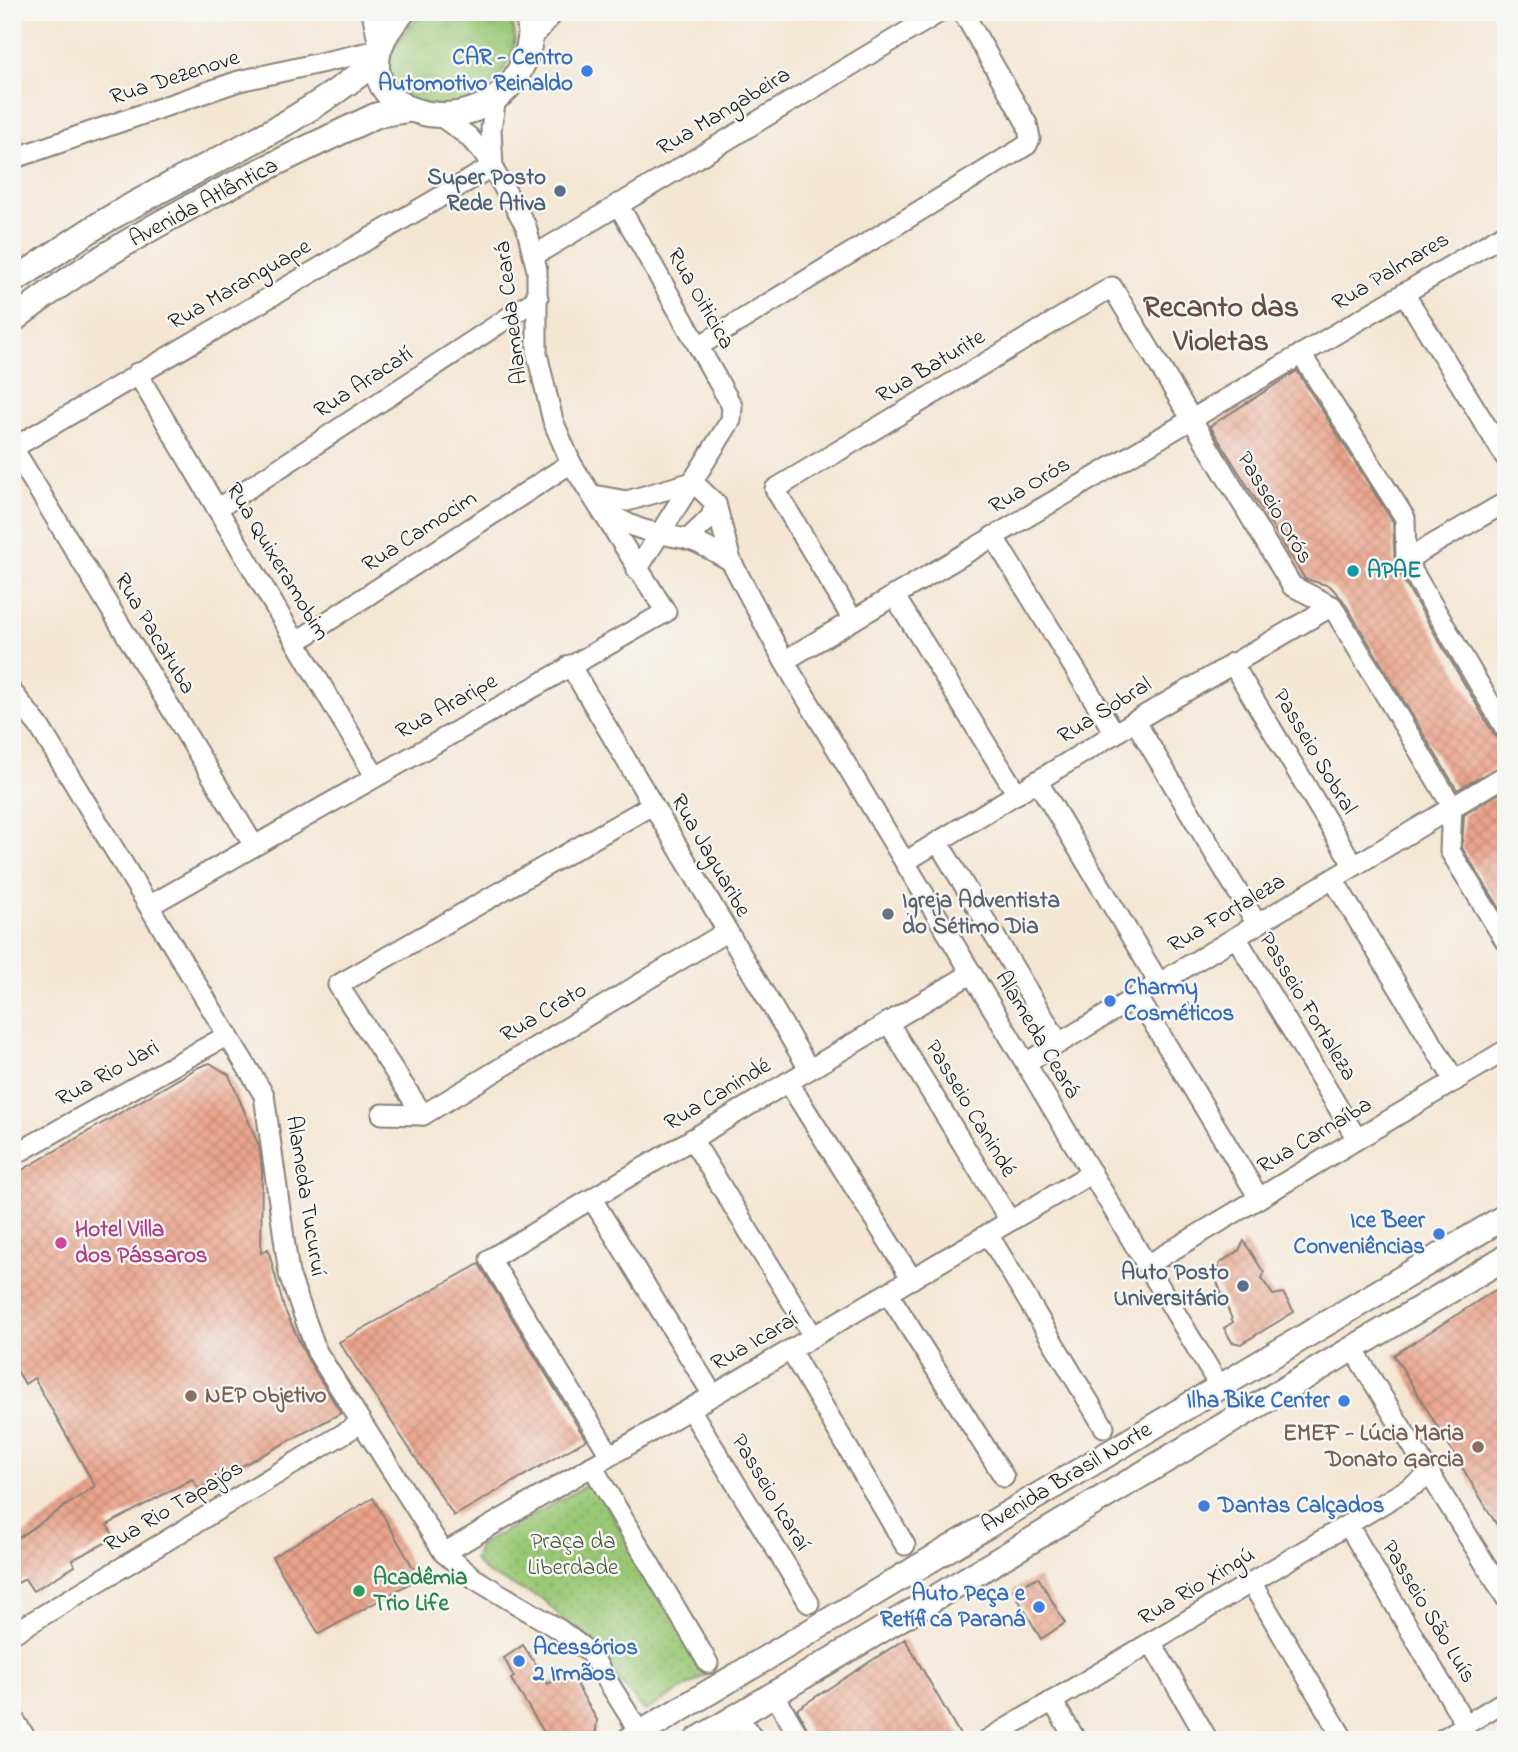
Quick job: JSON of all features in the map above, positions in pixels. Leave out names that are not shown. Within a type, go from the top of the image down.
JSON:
[{"type":"main road","name":"Avenida Atlântica","points":[[12,282],[109,218],[260,139],[336,94],[373,54],[403,12]]},
{"type":"main road","name":"Avenida Atlântica","points":[[12,321],[48,293],[153,228],[377,115],[408,110],[440,116],[467,113],[496,98],[521,70],[528,23],[551,12]]},
{"type":"main road","points":[[373,54],[377,77],[384,90],[408,110]]},
{"type":"main road","name":"Avenida Brasil Norte","points":[[634,1736],[1506,1216]]},
{"type":"main road","name":"Avenida Brasil Norte","points":[[697,1740],[1506,1257]]},
{"type":"main road","points":[[12,1721],[24,1740]]},
{"type":"street","points":[[372,12],[373,54]]},
{"type":"street","name":"Rua Mangabeira","points":[[535,255],[940,12]]},
{"type":"street","points":[[699,346],[1027,145],[1030,138],[1027,124],[963,12]]},
{"type":"street","name":"Rua Dezenove","points":[[12,159],[239,81],[373,54]]},
{"type":"street","name":"Alameda Ceará","points":[[493,166],[491,129],[496,98]]},
{"type":"street","name":"Alameda Ceará","points":[[440,116],[468,136],[493,166],[526,226],[535,255],[538,298],[537,354],[553,421],[571,463],[596,501],[629,526],[660,536],[688,539]]},
{"type":"street","name":"Rua Maranguape","points":[[13,448],[493,166]]},
{"type":"street","name":"Rua Oiticica","points":[[618,204],[732,406],[731,420],[693,482]]},
{"type":"street","name":"Rua Palmares","points":[[1301,354],[1505,235]]},
{"type":"street","name":"Passeio Orós","points":[[1112,287],[1292,586],[1332,606]]},
{"type":"street","name":"Rua Baturite","points":[[853,620],[775,489],[1112,287]]},
{"type":"street","points":[[1404,293],[1506,458]]},
{"type":"street","name":"Rua Aracatí","points":[[217,509],[538,298]]},
{"type":"street","points":[[1301,354],[1405,518],[1406,560],[1506,730]]},
{"type":"street","name":"Rua Orós","points":[[785,661],[1191,417],[1301,354]]},
{"type":"street","name":"Rua Quixeramobim","points":[[137,373],[375,776]]},
{"type":"street","name":"Rua Pacatuba","points":[[13,448],[253,844]]},
{"type":"street","name":"Rua Camocim","points":[[296,642],[571,463]]},
{"type":"street","points":[[693,482],[637,570],[596,501],[627,500],[693,482]]},
{"type":"street","points":[[693,482],[716,504],[710,518],[688,539],[731,561]]},
{"type":"street","name":"Alameda Ceará","points":[[716,504],[731,561],[785,661],[1149,1264],[1220,1387]]},
{"type":"street","points":[[1406,560],[1504,506]]},
{"type":"street","points":[[993,536],[1115,734]]},
{"type":"street","name":"Rua Araripe","points":[[149,906],[253,844],[666,612],[637,570]]},
{"type":"street","points":[[894,595],[1017,794]]},
{"type":"street","points":[[1332,606],[1452,806],[1450,850],[1506,942]]},
{"type":"street","name":"Rua Sobral","points":[[905,862],[1135,721],[1332,606]]},
{"type":"street","name":"Passeio Sobral","points":[[1232,663],[1354,866]]},
{"type":"street","name":"Rua Jaguaribe","points":[[570,665],[809,1069]]},
{"type":"street","name":"Alameda Tucuruí","points":[[12,692],[39,726],[264,1095],[289,1274],[317,1352],[444,1553],[475,1579],[560,1630],[590,1654],[634,1736]]},
{"type":"street","points":[[1135,721],[1257,924]]},
{"type":"street","name":"Rua Fortaleza","points":[[1026,1063],[1506,775]]},
{"type":"street","points":[[1038,782],[1159,983]]},
{"type":"street","points":[[423,1115],[338,985],[652,806]]},
{"type":"street","points":[[939,842],[1059,1043]]},
{"type":"street","points":[[1333,879],[1455,1081]]},
{"type":"street","name":"Rua Crato","points":[[423,1115],[726,932]]},
{"type":"street","name":"Passeio Fortaleza","points":[[1236,937],[1357,1139]]},
{"type":"street","name":"Rua Canindé","points":[[610,1455],[490,1259],[972,973]]},
{"type":"street","points":[[1137,996],[1259,1198]]},
{"type":"street","name":"Passeio Canindé","points":[[888,1022],[1010,1221]]},
{"type":"street","name":"Rua Rio Jari","points":[[12,1156],[228,1035]]},
{"type":"street","name":"Rua Carnaíba","points":[[1149,1264],[1506,1051]]},
{"type":"street","points":[[788,1082],[912,1279]]},
{"type":"street","points":[[382,1114],[423,1115]]},
{"type":"street","points":[[692,1139],[813,1336]]},
{"type":"street","name":"Rua Icaraí","points":[[444,1553],[1092,1173]]},
{"type":"street","points":[[592,1199],[713,1395]]},
{"type":"street","points":[[988,1234],[1104,1427]]},
{"type":"street","points":[[888,1293],[1004,1477]]},
{"type":"street","points":[[1353,1349],[1502,1585]]},
{"type":"street","points":[[790,1350],[905,1545]]},
{"type":"street","name":"Passeio Icaraí","points":[[690,1409],[808,1603]]},
{"type":"street","name":"Rua Rio Tapajós","points":[[12,1634],[360,1423]]},
{"type":"street","points":[[592,1466],[708,1663]]},
{"type":"street","name":"Rua Rio Xingú","points":[[987,1740],[1431,1475]]},
{"type":"street","name":"Passeio São Luís","points":[[1348,1525],[1466,1725]]},
{"type":"street","points":[[1251,1582],[1345,1740]]},
{"type":"street","points":[[1151,1642],[1208,1740]]},
{"type":"street","points":[[774,1694],[801,1740]]},
{"type":"street","points":[[1441,1740],[1506,1700]]},
{"type":"street","points":[[1052,1701],[1076,1740]]},
{"type":"street","points":[[737,1716],[754,1740]]},
{"type":"green space","points":[[425,12],[504,12],[513,25],[515,40],[512,54],[504,69],[481,93],[449,107],[411,102],[388,76],[391,56],[399,40]]},
{"type":"green space","name":"Praça da Liberdade","points":[[592,1482],[708,1674],[645,1711],[590,1647],[544,1600],[486,1573],[474,1560],[479,1545]]},
{"type":"building","name":"APAE","points":[[1297,371],[1393,522],[1395,566],[1495,736],[1506,743],[1506,763],[1457,790],[1343,600],[1330,586],[1305,579],[1210,426]]},
{"type":"building","points":[[1506,789],[1506,918],[1462,848],[1464,815]]},
{"type":"building","points":[[210,1063],[229,1075],[259,1146],[262,1171],[261,1253],[268,1249],[284,1308],[307,1358],[341,1413],[199,1489],[192,1479],[107,1525],[115,1538],[72,1560],[75,1566],[33,1591],[25,1579],[12,1586],[12,1542],[95,1486],[34,1378],[25,1384],[12,1362],[12,1176]]},
{"type":"building","name":"Auto Posto Universitário","points":[[1244,1241],[1264,1273],[1262,1279],[1273,1295],[1283,1293],[1294,1312],[1241,1344],[1232,1342],[1224,1328],[1233,1322],[1215,1277],[1220,1263],[1239,1250]]},
{"type":"building","points":[[479,1264],[586,1440],[454,1516],[339,1342]]},
{"type":"building","name":"EMEF - Lúcia Maria Donato Garcia","points":[[1506,1283],[1506,1540],[1394,1355]]},
{"type":"building","points":[[373,1498],[419,1578],[319,1634],[272,1557]]},
{"type":"building","name":"Auto Peça e Retífica Paraná","points":[[1038,1577],[1065,1623],[1041,1639],[1013,1590]]},
{"type":"building","points":[[905,1639],[963,1740],[813,1740],[797,1709]]},
{"type":"building","points":[[523,1645],[548,1684],[570,1673],[597,1720],[595,1740],[549,1740],[511,1679],[514,1677],[504,1658]]},
{"type":"place","name":"CAR - Centro Automotivo Reinaldo","points":[[587,71]]},
{"type":"place","name":"Super Posto Rede Ativa","points":[[560,191]]},
{"type":"place","name":"APAE","points":[[1353,571]]},
{"type":"place","name":"Igreja Adventista do Sétimo Dia","points":[[888,914]]},
{"type":"place","name":"Charmy Cosméticos","points":[[1110,1001]]},
{"type":"place","name":"Ice Beer Conveniências","points":[[1439,1234]]},
{"type":"place","name":"Hotel Villa dos Pássaros","points":[[61,1243]]},
{"type":"place","name":"Auto Posto Universitário","points":[[1243,1286]]},
{"type":"place","name":"NEP Objetivo","points":[[191,1396]]},
{"type":"place","name":"Ilha Bike Center","points":[[1344,1401]]},
{"type":"place","name":"EMEF - Lúcia Maria Donato Garcia","points":[[1478,1447]]},
{"type":"place","name":"Dantas Calçados","points":[[1204,1506]]},
{"type":"place","name":"Acadêmia Trio Life","points":[[359,1591]]},
{"type":"place","name":"Auto Peça e Retífica Paraná","points":[[1039,1607]]},
{"type":"place","name":"Acessórios 2 Irmãos","points":[[519,1661]]},
{"type":"district","name":"Recanto das Violetas","points":[[1221,326]]}]
